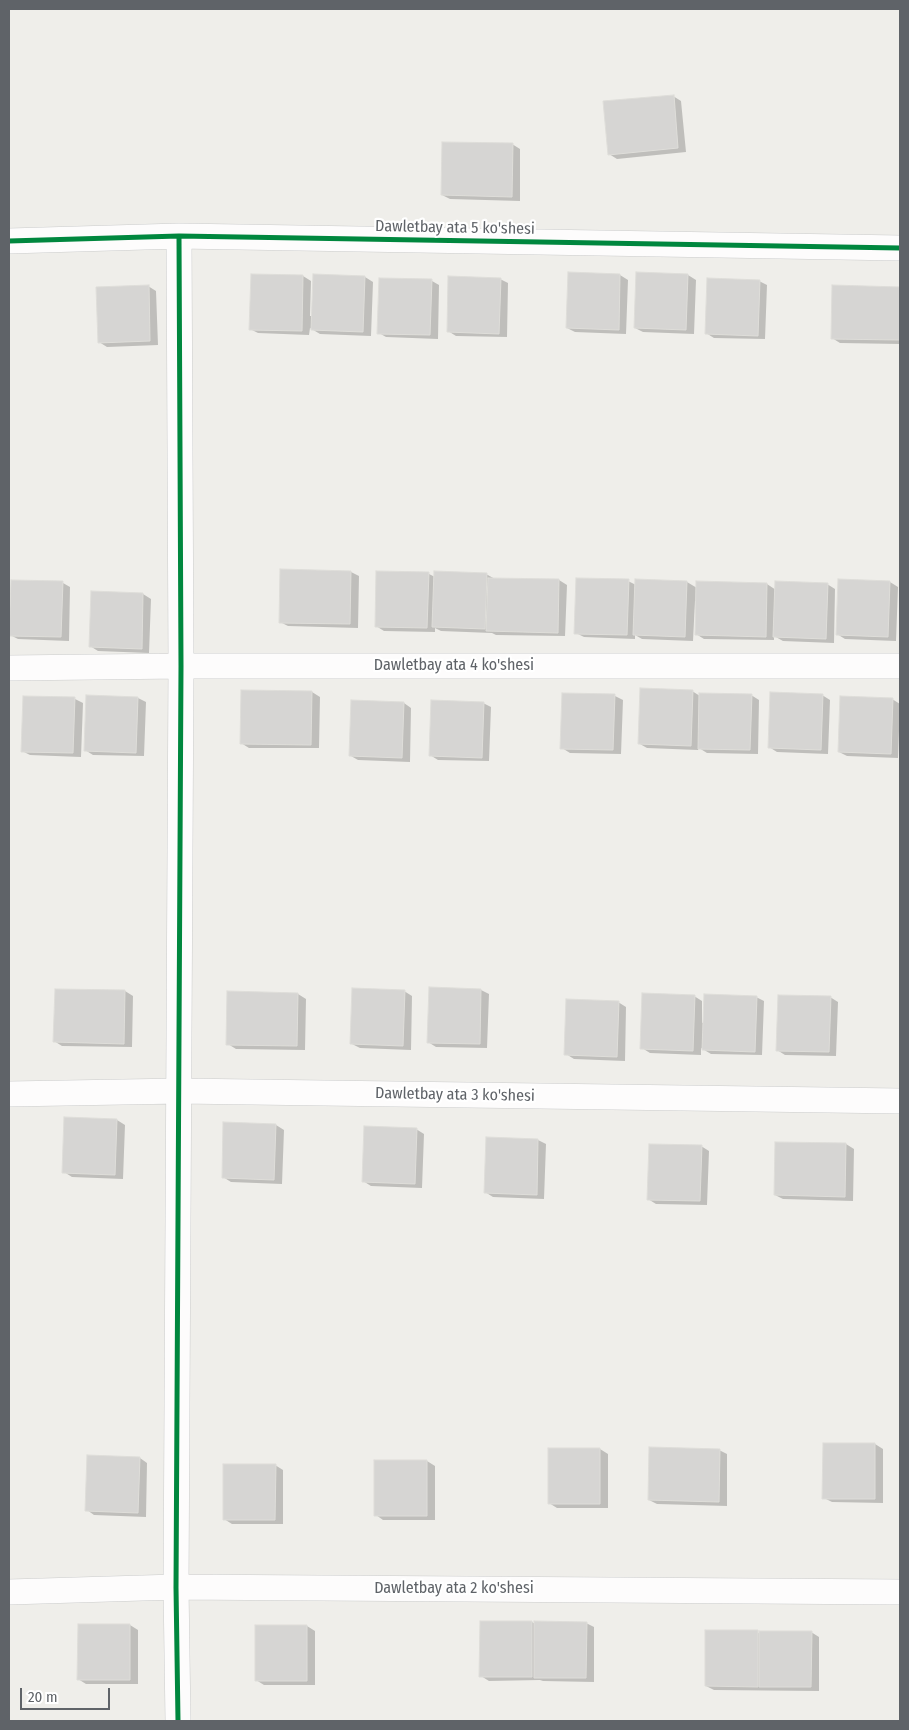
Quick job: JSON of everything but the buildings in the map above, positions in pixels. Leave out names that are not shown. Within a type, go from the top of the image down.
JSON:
[{"type":"street","name":"Dawletbay ata 5 ko'shesi","points":[[9,241],[179,236],[900,248]]},
{"type":"street","points":[[178,1721],[176,1587],[181,666],[179,236]]},
{"type":"street","name":"Dawletbay ata 4 ko'shesi","points":[[9,668],[181,666],[900,666]]},
{"type":"street","name":"Dawletbay ata 3 ko'shesi","points":[[9,1094],[180,1092],[900,1101]]},
{"type":"street","name":"Dawletbay ata 2 ko'shesi","points":[[9,1592],[176,1587],[900,1592]]},
{"type":"cycle path","points":[[9,241],[179,236],[900,248]]},
{"type":"cycle path","points":[[178,1721],[176,1587],[181,666],[179,236]]}]
